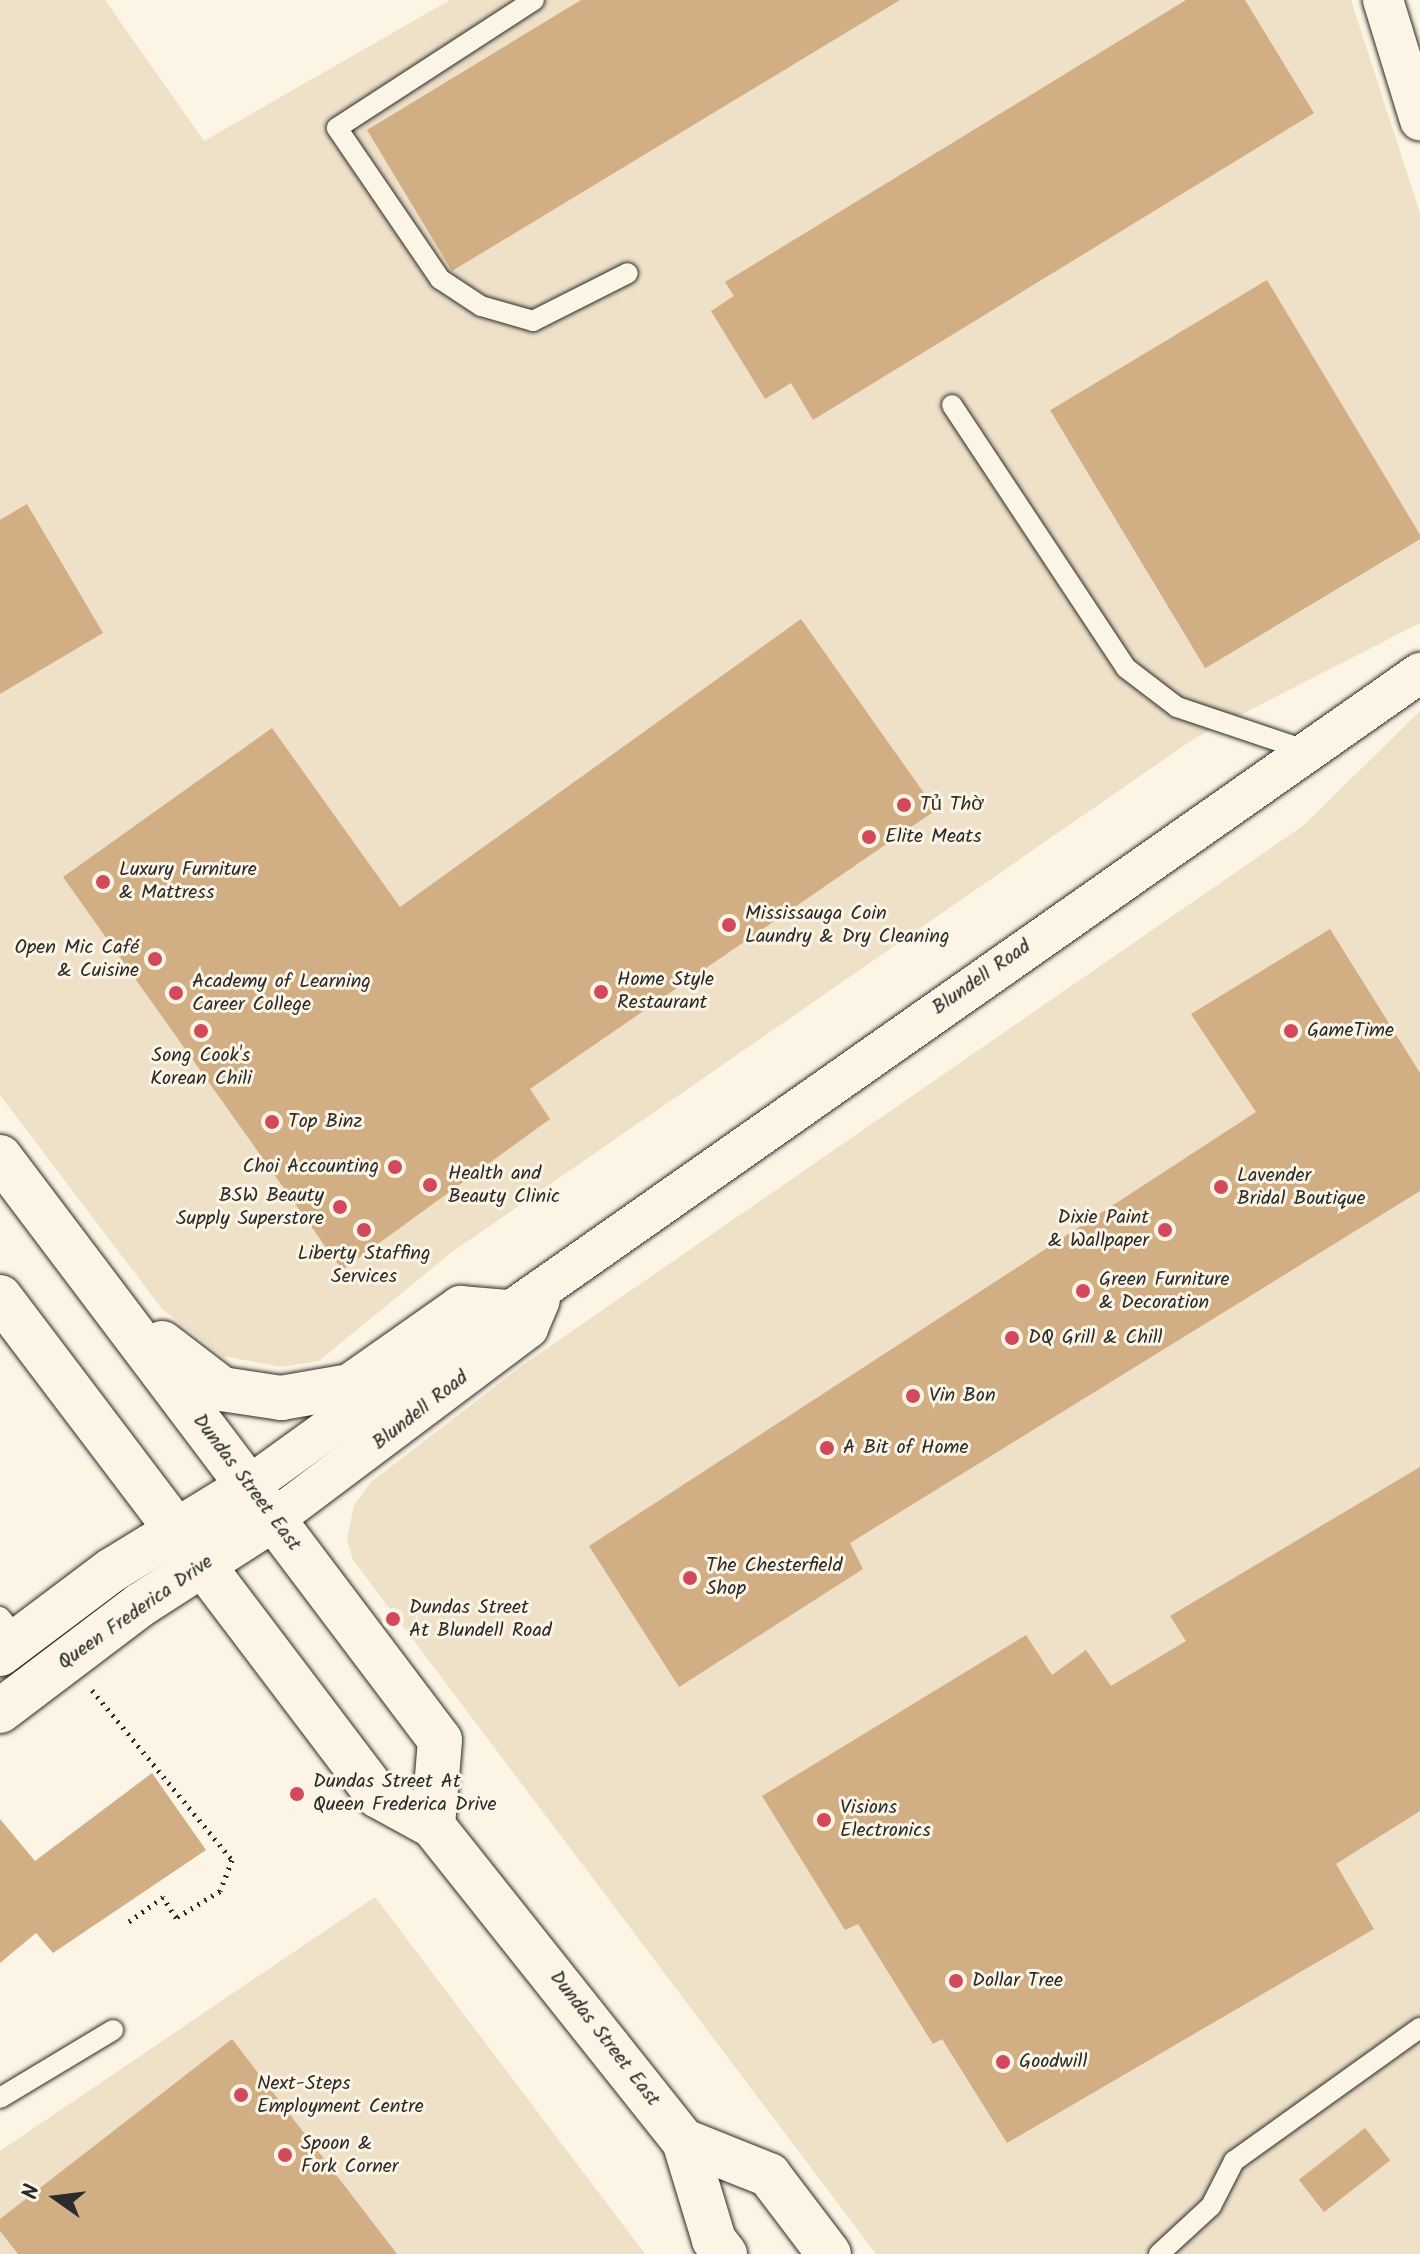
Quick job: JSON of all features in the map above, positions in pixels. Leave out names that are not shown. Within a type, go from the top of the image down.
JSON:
[{"type":"main road","name":"Dundas Street East","points":[[0,1157],[440,1740],[433,1826]]},
{"type":"main road","points":[[98,1287],[128,1306],[198,1375],[222,1389],[281,1398],[350,1386],[461,1308],[509,1312]]},
{"type":"main road","name":"Dundas Street East","points":[[0,1297],[378,1796],[433,1826],[684,2141],[714,2240],[725,2254]]},
{"type":"main road","points":[[6,1637],[177,1530],[262,1503]]},
{"type":"main road","name":"Queen Frederica Drive","points":[[0,1711],[203,1565],[262,1503]]},
{"type":"main road","name":"Dundas Street East","points":[[684,2141],[769,2175],[829,2254]]},
{"type":"street","points":[[1383,0],[1420,120]]},
{"type":"street","name":"Blundell Road","points":[[262,1503],[457,1336],[509,1312],[1420,673]]},
{"type":"street","name":"Blundell Road","points":[[262,1503],[528,1328],[546,1285]]},
{"type":"lane","points":[[534,0],[337,128],[440,279],[481,306],[533,321],[628,273]]},
{"type":"lane","points":[[952,405],[1126,668],[1177,707],[1308,751]]},
{"type":"lane","points":[[1159,2254],[1211,2206],[1234,2161],[1420,2028]]},
{"type":"lane","points":[[0,2098],[113,2030]]},
{"type":"path","points":[[90,1688],[232,1860],[220,1891],[198,1905],[176,1918],[163,1897],[127,1923]]},
{"type":"shaded area","points":[[0,0],[105,0],[204,141],[450,0],[1351,0],[1420,213],[1420,623],[1195,738],[452,1252],[319,1361],[281,1367],[223,1356],[162,1309],[0,1095]]},
{"type":"shaded area","points":[[1420,711],[1420,2254],[876,2254],[353,1560],[347,1540],[354,1505],[371,1482],[523,1365],[1304,825]]},
{"type":"shaded area","points":[[375,1897],[645,2254],[0,2254],[0,2151]]},
{"type":"building","points":[[581,0],[900,0],[452,271],[367,130]]},
{"type":"building","points":[[1186,0],[1245,0],[1314,113],[813,420],[791,383],[765,399],[711,311],[734,296],[725,282]]},
{"type":"building","points":[[1267,280],[1420,539],[1205,668],[1050,410]]},
{"type":"building","points":[[27,504],[103,633],[0,694],[0,520]]},
{"type":"building","points":[[801,619],[936,810],[530,1089],[550,1119],[342,1270],[63,877],[272,728],[400,907]]},
{"type":"building","points":[[1330,929],[1420,1073],[1420,1191],[850,1543],[863,1569],[679,1687],[589,1546],[1256,1112],[1191,1014]]},
{"type":"building","points":[[1420,1467],[1420,1811],[1336,1864],[1374,1929],[1007,2143],[942,2039],[933,2044],[858,1924],[845,1930],[762,1796],[1026,1635],[1052,1675],[1086,1650],[1111,1686],[1186,1641],[1170,1616]]},
{"type":"building","points":[[152,1773],[206,1850],[53,1953],[36,1933],[0,1963],[0,1819],[35,1861]]},
{"type":"building","points":[[232,2039],[397,2254],[18,2254],[0,2231],[0,2219]]},
{"type":"building","points":[[1365,2128],[1390,2160],[1324,2212],[1299,2180]]},
{"type":"place","name":"Tủ Thờ","points":[[904,805]]},
{"type":"place","name":"Elite Meats","points":[[869,837]]},
{"type":"place","name":"Luxury Furniture & Mattress","points":[[103,882]]},
{"type":"place","name":"Mississauga Coin Laundry & Dry Cleaning","points":[[729,925]]},
{"type":"place","name":"Open Mic Café & Cuisine","points":[[155,959]]},
{"type":"place","name":"Home Style Restaurant","points":[[601,992]]},
{"type":"place","name":"Academy of Learning Career College","points":[[176,993]]},
{"type":"place","name":"Song Cook's Korean Chili","points":[[201,1031]]},
{"type":"place","name":"GameTime","points":[[1291,1031]]},
{"type":"place","name":"Top Binz","points":[[272,1122]]},
{"type":"place","name":"Choi Accounting","points":[[395,1167]]},
{"type":"place","name":"Health and Beauty Clinic","points":[[430,1185]]},
{"type":"place","name":"Lavender Bridal Boutique","points":[[1221,1187]]},
{"type":"place","name":"BSW Beauty Supply Superstore","points":[[340,1207]]},
{"type":"place","name":"Liberty Staffing Services","points":[[364,1230]]},
{"type":"place","name":"Dixie Paint & Wallpaper","points":[[1165,1230]]},
{"type":"place","name":"Green Furniture & Decoration","points":[[1083,1291]]},
{"type":"place","name":"DQ Grill & Chill","points":[[1012,1338]]},
{"type":"place","name":"Vin Bon","points":[[913,1396]]},
{"type":"place","name":"A Bit of Home","points":[[827,1448]]},
{"type":"place","name":"The Chesterfield Shop","points":[[690,1578]]},
{"type":"place","name":"Dundas Street At Blundell Road","points":[[393,1619]]},
{"type":"place","name":"Dundas Street At Queen Frederica Drive","points":[[297,1794]]},
{"type":"place","name":"Visions Electronics","points":[[824,1820]]},
{"type":"place","name":"Dollar Tree","points":[[956,1981]]},
{"type":"place","name":"Goodwill","points":[[1003,2062]]},
{"type":"place","name":"Next-Steps Employment Centre","points":[[241,2095]]},
{"type":"place","name":"Spoon & Fork Corner","points":[[285,2155]]}]
